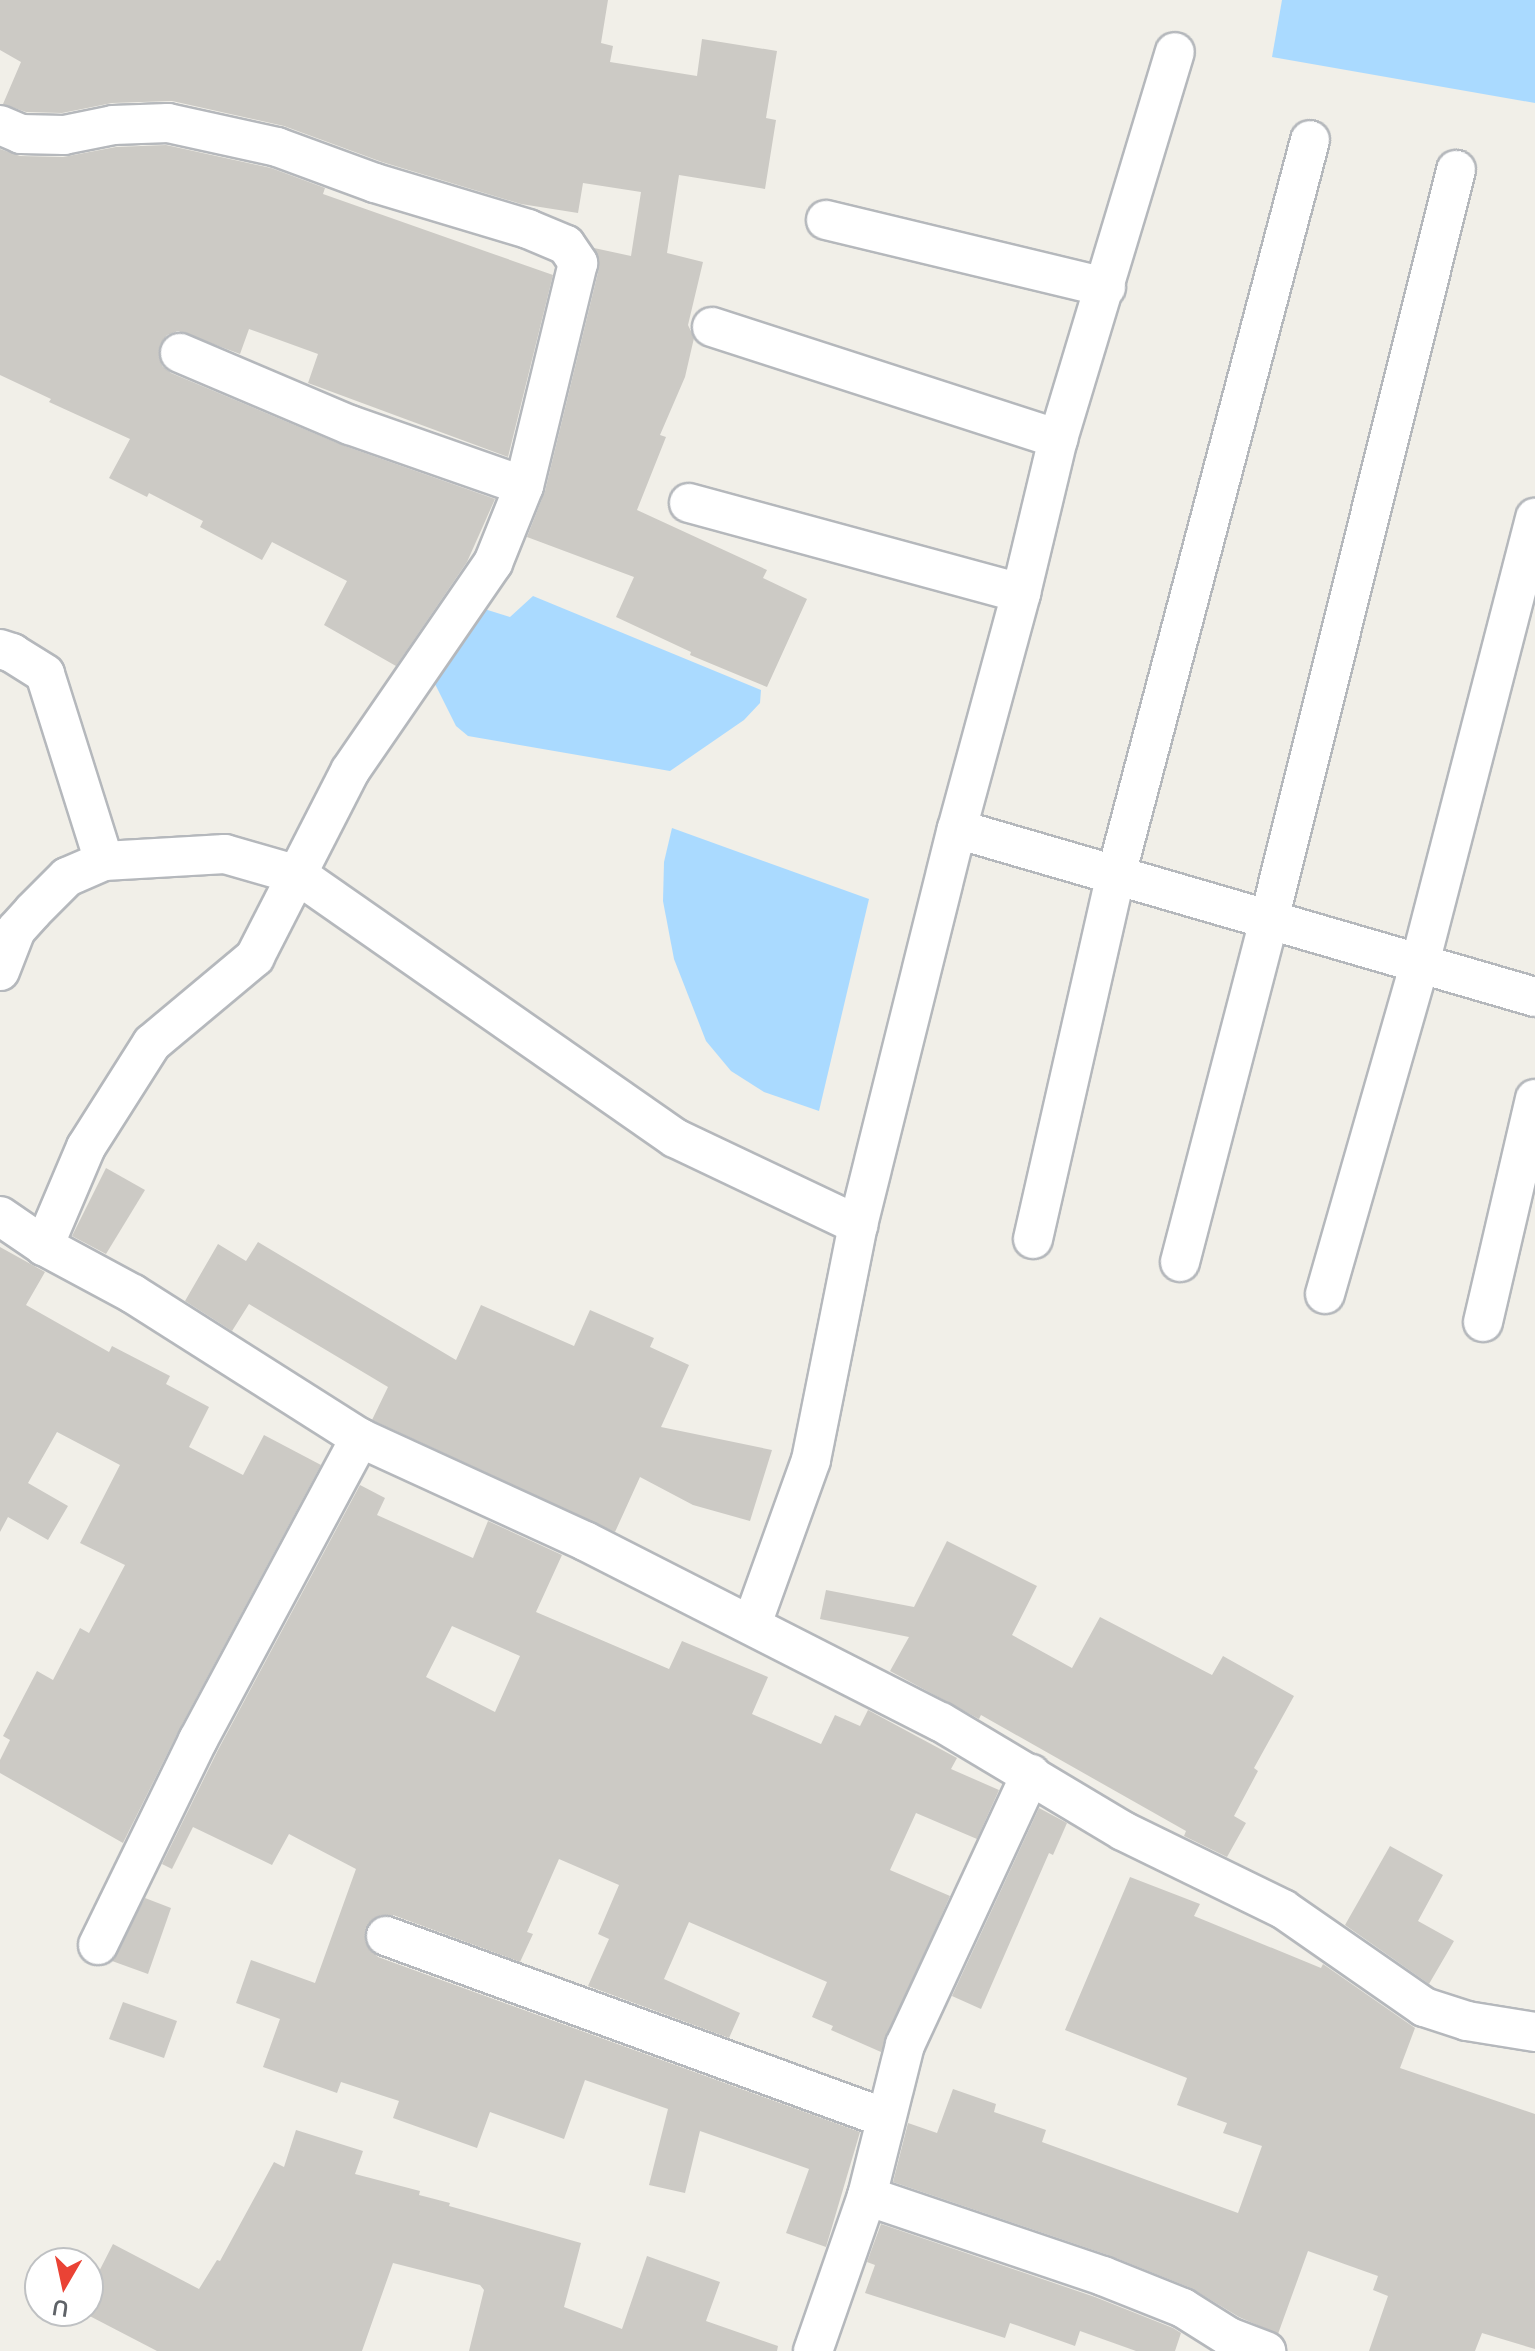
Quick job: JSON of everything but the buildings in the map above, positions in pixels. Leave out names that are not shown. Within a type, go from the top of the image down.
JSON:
[{"type":"street","points":[[752,1624],[811,1460],[858,1225],[957,829],[1021,593],[1058,439],[1175,52]]},
{"type":"street","points":[[0,125],[21,134],[64,135],[113,125],[168,123],[277,147],[375,183],[528,229],[566,245],[578,263],[524,486],[493,563],[350,771],[255,957],[152,1043],[86,1147],[44,1246]]},
{"type":"street","points":[[1033,1239],[1116,875],[1310,140]]},
{"type":"street","points":[[1180,1262],[1269,920],[1456,170]]},
{"type":"street","points":[[826,220],[1106,287]]},
{"type":"street","points":[[712,327],[1058,439]]},
{"type":"street","points":[[180,353],[363,430],[524,486]]},
{"type":"street","points":[[689,503],[1021,593]]},
{"type":"street","points":[[1325,1294],[1420,963],[1535,518]]},
{"type":"street","points":[[0,649],[45,674],[104,861]]},
{"type":"street","points":[[957,829],[1535,997]]},
{"type":"street","points":[[0,971],[16,930],[33,911],[67,877],[104,861],[225,854],[298,875],[675,1138],[858,1225]]},
{"type":"street","points":[[1483,1322],[1535,1099]]},
{"type":"street","points":[[0,1216],[44,1246],[133,1294],[360,1438],[585,1541],[941,1722],[1123,1831],[1283,1909],[1424,2007],[1467,2021],[1535,2032]]},
{"type":"street","points":[[98,1945],[198,1740],[360,1438]]},
{"type":"street","points":[[813,2351],[867,2196],[905,2045],[1031,1774]]},
{"type":"street","points":[[386,1936],[885,2118]]},
{"type":"street","points":[[867,2196],[1103,2276],[1183,2308],[1229,2337],[1266,2351]]},
{"type":"water","points":[[1282,0],[1535,0],[1535,103],[1272,57]]},
{"type":"water","points":[[533,596],[761,690],[760,703],[744,720],[670,771],[468,736],[456,726],[431,676],[478,607],[510,617]]},
{"type":"water","points":[[672,828],[869,899],[819,1111],[764,1092],[731,1071],[706,1041],[674,959],[663,901],[664,862]]}]
